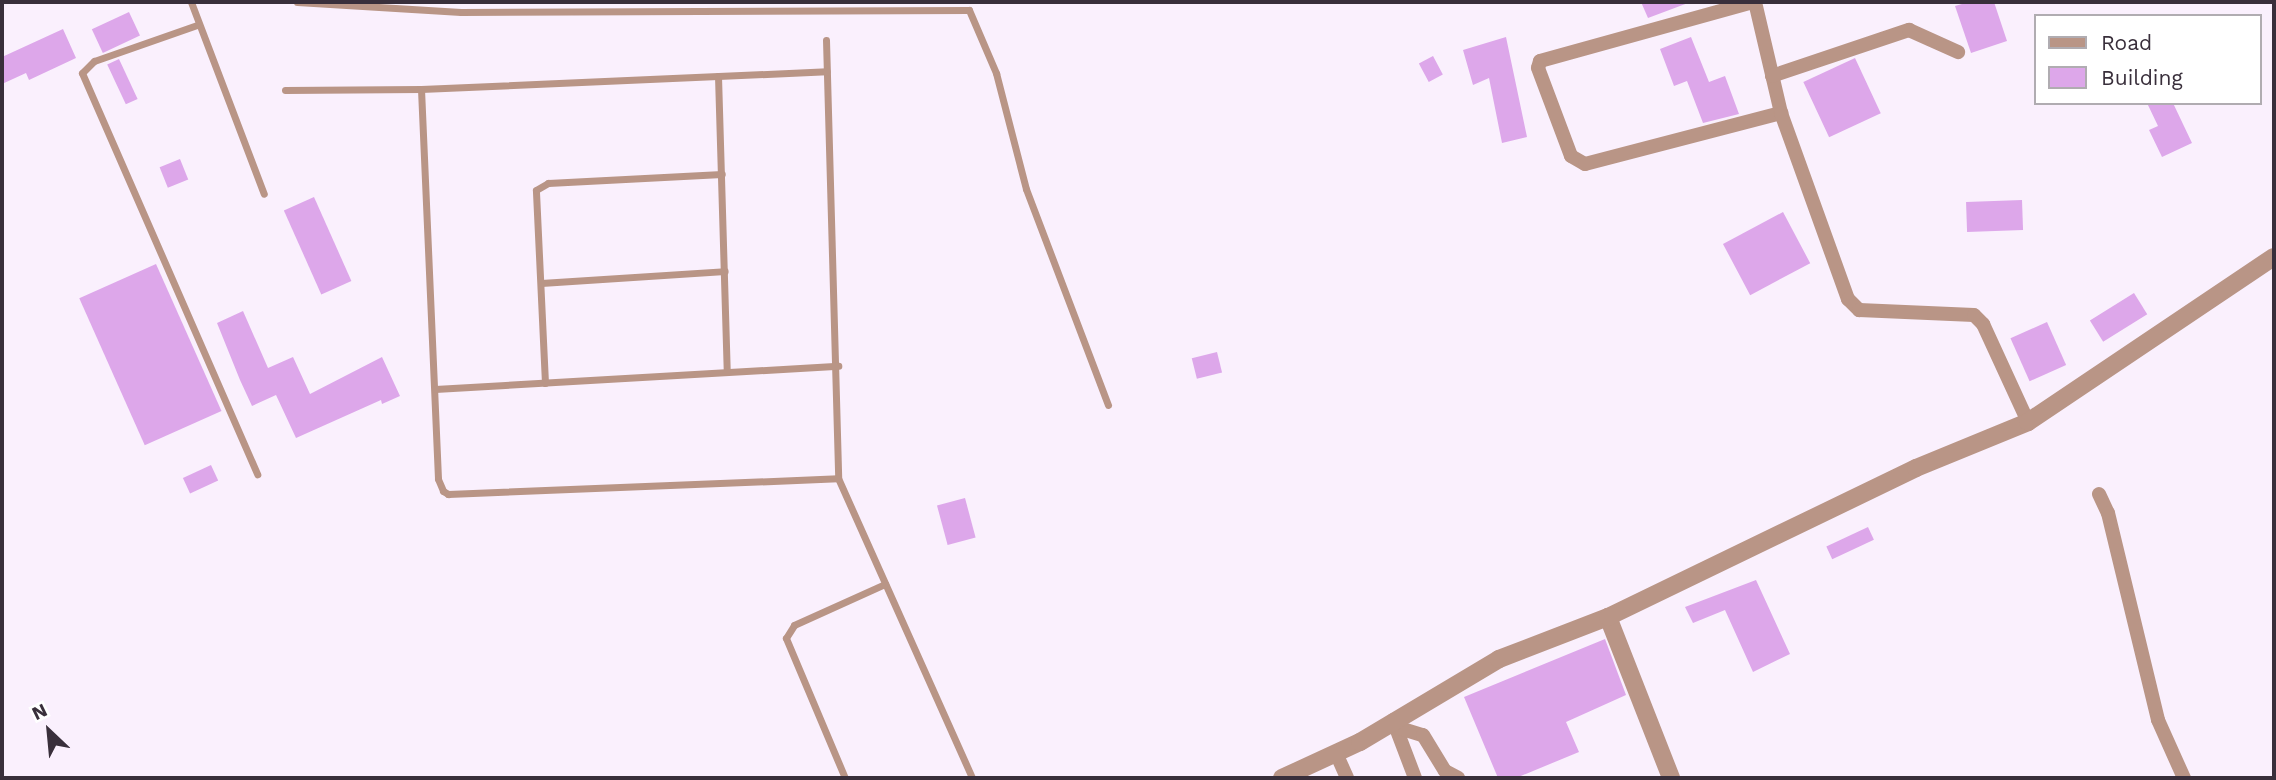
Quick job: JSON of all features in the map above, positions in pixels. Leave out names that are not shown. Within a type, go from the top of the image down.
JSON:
[{"type":"street","points":[[1781,113],[1585,164],[1571,156],[1538,68],[1540,61],[1754,2],[1781,113],[1848,299],[1859,310],[1975,315],[1983,324],[2028,422]]},
{"type":"street","points":[[1772,76],[1903,31],[1916,32],[1958,52]]},
{"type":"street","points":[[1282,778],[1394,723],[1499,659],[1608,617],[1916,468],[2028,422],[2274,257]]},
{"type":"street","points":[[2099,494],[2108,513],[2158,720],[2184,778]]},
{"type":"street","points":[[1608,617],[1671,778]]},
{"type":"street","points":[[1394,723],[1415,778]]},
{"type":"street","points":[[1394,723],[1423,735],[1445,771],[1458,778]]},
{"type":"street","points":[[1336,753],[1347,778]]},
{"type":"lane","points":[[191,2],[197,25],[264,194]]},
{"type":"lane","points":[[297,2],[461,12],[969,10],[996,73],[1026,189],[1108,405]]},
{"type":"lane","points":[[197,25],[94,61],[82,73],[257,474]]},
{"type":"lane","points":[[826,40],[838,366],[838,478],[972,778]]},
{"type":"lane","points":[[285,90],[421,89],[827,71]]},
{"type":"lane","points":[[718,76],[727,371]]},
{"type":"lane","points":[[421,89],[439,479],[448,494],[838,478]]},
{"type":"lane","points":[[545,383],[534,196],[541,185],[722,174]]},
{"type":"lane","points":[[541,283],[725,271]]},
{"type":"lane","points":[[435,388],[838,366]]},
{"type":"lane","points":[[845,778],[786,638],[794,625],[885,584]]},
{"type":"building","points":[[1641,2],[1688,2],[1688,3],[1648,18]]},
{"type":"building","points":[[1969,2],[1994,2],[2007,41],[1971,53],[1955,6]]},
{"type":"building","points":[[129,12],[140,36],[103,53],[92,29]]},
{"type":"building","points":[[63,29],[76,58],[29,80],[26,73],[2,84],[2,57]]},
{"type":"building","points":[[1506,37],[1527,137],[1502,143],[1489,78],[1473,85],[1463,50]]},
{"type":"building","points":[[1691,37],[1709,82],[1725,76],[1739,114],[1703,123],[1687,81],[1674,86],[1660,49]]},
{"type":"building","points":[[1433,56],[1443,75],[1429,82],[1419,64]]},
{"type":"building","points":[[1855,58],[1881,113],[1829,137],[1803,82]]},
{"type":"building","points":[[119,59],[138,99],[126,104],[107,64]]},
{"type":"building","points":[[2148,105],[2174,105],[2192,143],[2162,157],[2149,130],[2158,126]]},
{"type":"building","points":[[180,159],[188,179],[168,188],[160,167]]},
{"type":"building","points":[[314,197],[351,281],[321,294],[284,210]]},
{"type":"building","points":[[2022,200],[2023,230],[1967,232],[1966,202]]},
{"type":"building","points":[[1783,212],[1810,263],[1750,295],[1723,244]]},
{"type":"building","points":[[156,264],[221,411],[145,445],[79,298]]},
{"type":"building","points":[[2134,293],[2147,314],[2103,342],[2090,321]]},
{"type":"building","points":[[243,311],[268,368],[293,357],[310,394],[382,357],[400,396],[382,404],[381,400],[296,438],[276,395],[252,406],[240,380],[217,323]]},
{"type":"building","points":[[2047,322],[2066,365],[2030,381],[2010,338]]},
{"type":"building","points":[[1217,352],[1222,372],[1197,379],[1192,358]]},
{"type":"building","points":[[211,465],[218,480],[190,494],[183,478]]},
{"type":"building","points":[[965,498],[976,538],[948,545],[937,506]]},
{"type":"building","points":[[1868,527],[1874,540],[1832,559],[1826,546]]},
{"type":"building","points":[[1756,580],[1790,654],[1753,672],[1725,610],[1693,623],[1685,607]]},
{"type":"building","points":[[1605,639],[1626,695],[1566,722],[1579,752],[1516,778],[1498,778],[1464,697]]}]
